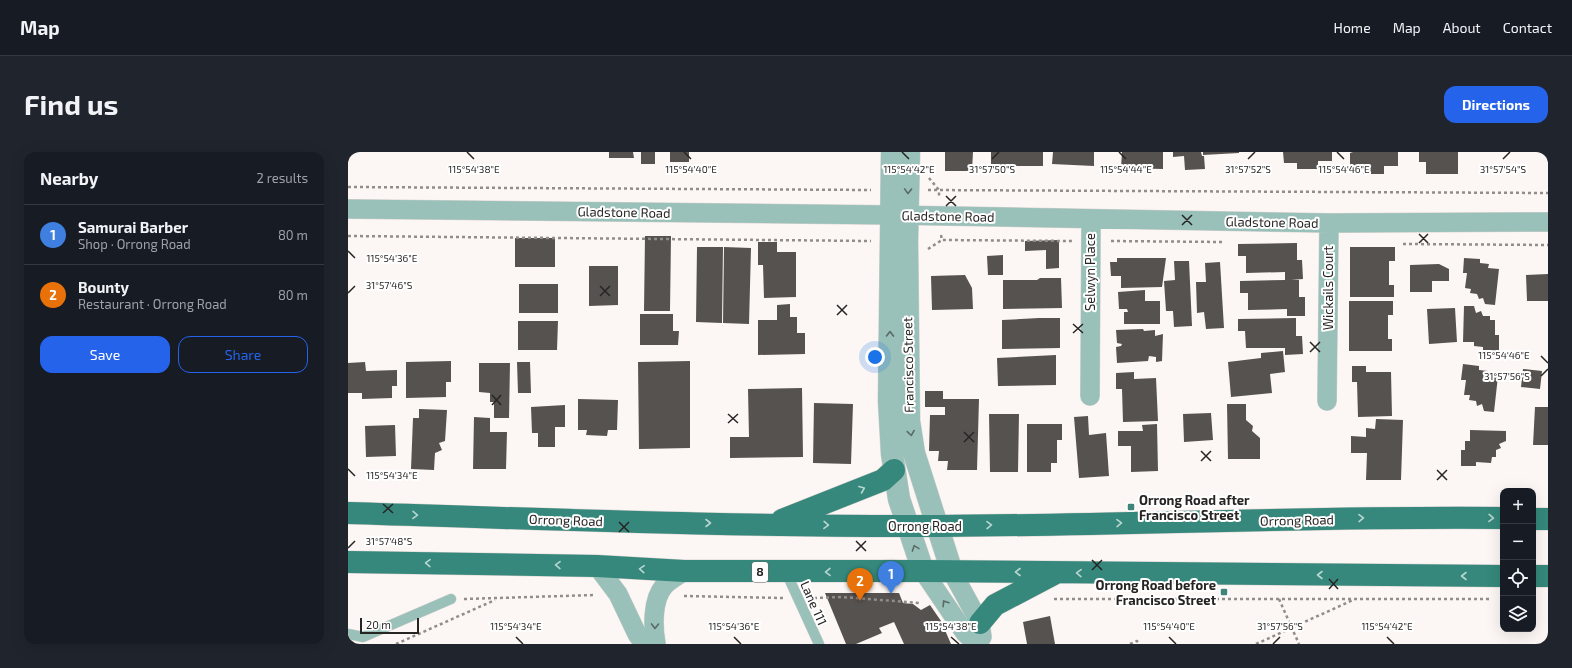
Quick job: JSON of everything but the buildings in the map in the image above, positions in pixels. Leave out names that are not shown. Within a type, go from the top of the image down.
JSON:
[{"type":"highway","points":[[773,524],[883,480],[894,470]]},
{"type":"highway","name":"Orrong Road","points":[[348,514],[614,522],[936,526],[1409,518],[1500,518]]},
{"type":"highway","points":[[1536,519],[1548,519]]},
{"type":"highway","name":"8","points":[[348,562],[597,566],[684,571],[923,571],[1500,576]]},
{"type":"highway","points":[[980,637],[995,605],[1057,572]]},
{"type":"highway","points":[[1536,576],[1548,576]]},
{"type":"street","name":"Francisco Street","points":[[892,152],[900,190]]},
{"type":"street","name":"Francisco Street","points":[[909,152],[900,190],[899,215],[909,421],[914,453],[936,526],[952,572]]},
{"type":"street","name":"Gladstone Road","points":[[348,209],[899,215],[1329,223],[1548,222]]},
{"type":"street","name":"Selwyn Place","points":[[1090,396],[1091,219]]},
{"type":"street","name":"Wickails Court","points":[[1327,401],[1329,223]]},
{"type":"street","name":"Francisco Street","points":[[900,241],[889,401],[894,470],[899,499],[923,571]]},
{"type":"street","points":[[597,566],[618,594],[636,634],[644,644]]},
{"type":"street","points":[[656,644],[655,613],[657,597],[664,586],[684,571]]},
{"type":"street","points":[[923,571],[965,633],[980,637]]},
{"type":"street","points":[[952,572],[980,637]]},
{"type":"lane","name":"Lane 111","points":[[786,572],[819,644]]},
{"type":"lane","points":[[348,634],[362,637],[452,599]]},
{"type":"path","points":[[348,187],[1548,192]]},
{"type":"path","points":[[348,236],[926,241],[931,247]]},
{"type":"path","points":[[452,599],[497,599],[618,594]]},
{"type":"path","points":[[657,597],[707,595],[798,598],[842,597],[920,602],[924,607]]},
{"type":"path","points":[[396,644],[497,599]]},
{"type":"path","points":[[1048,599],[1495,599]]},
{"type":"path","points":[[1279,599],[1299,644]]},
{"type":"path","points":[[1256,644],[1263,643],[1355,599]]},
{"type":"path","points":[[1130,644],[1136,641],[1138,644]]},
{"type":"place","name":"Orrong Road after Francisco Street","points":[[1131,507]]},
{"type":"place","name":"Orrong Road before Francisco Street","points":[[1224,592]]},
{"type":"place","name":"Samurai Barber","points":[[891,594]]},
{"type":"place","name":"Bounty","points":[[860,601]]}]
